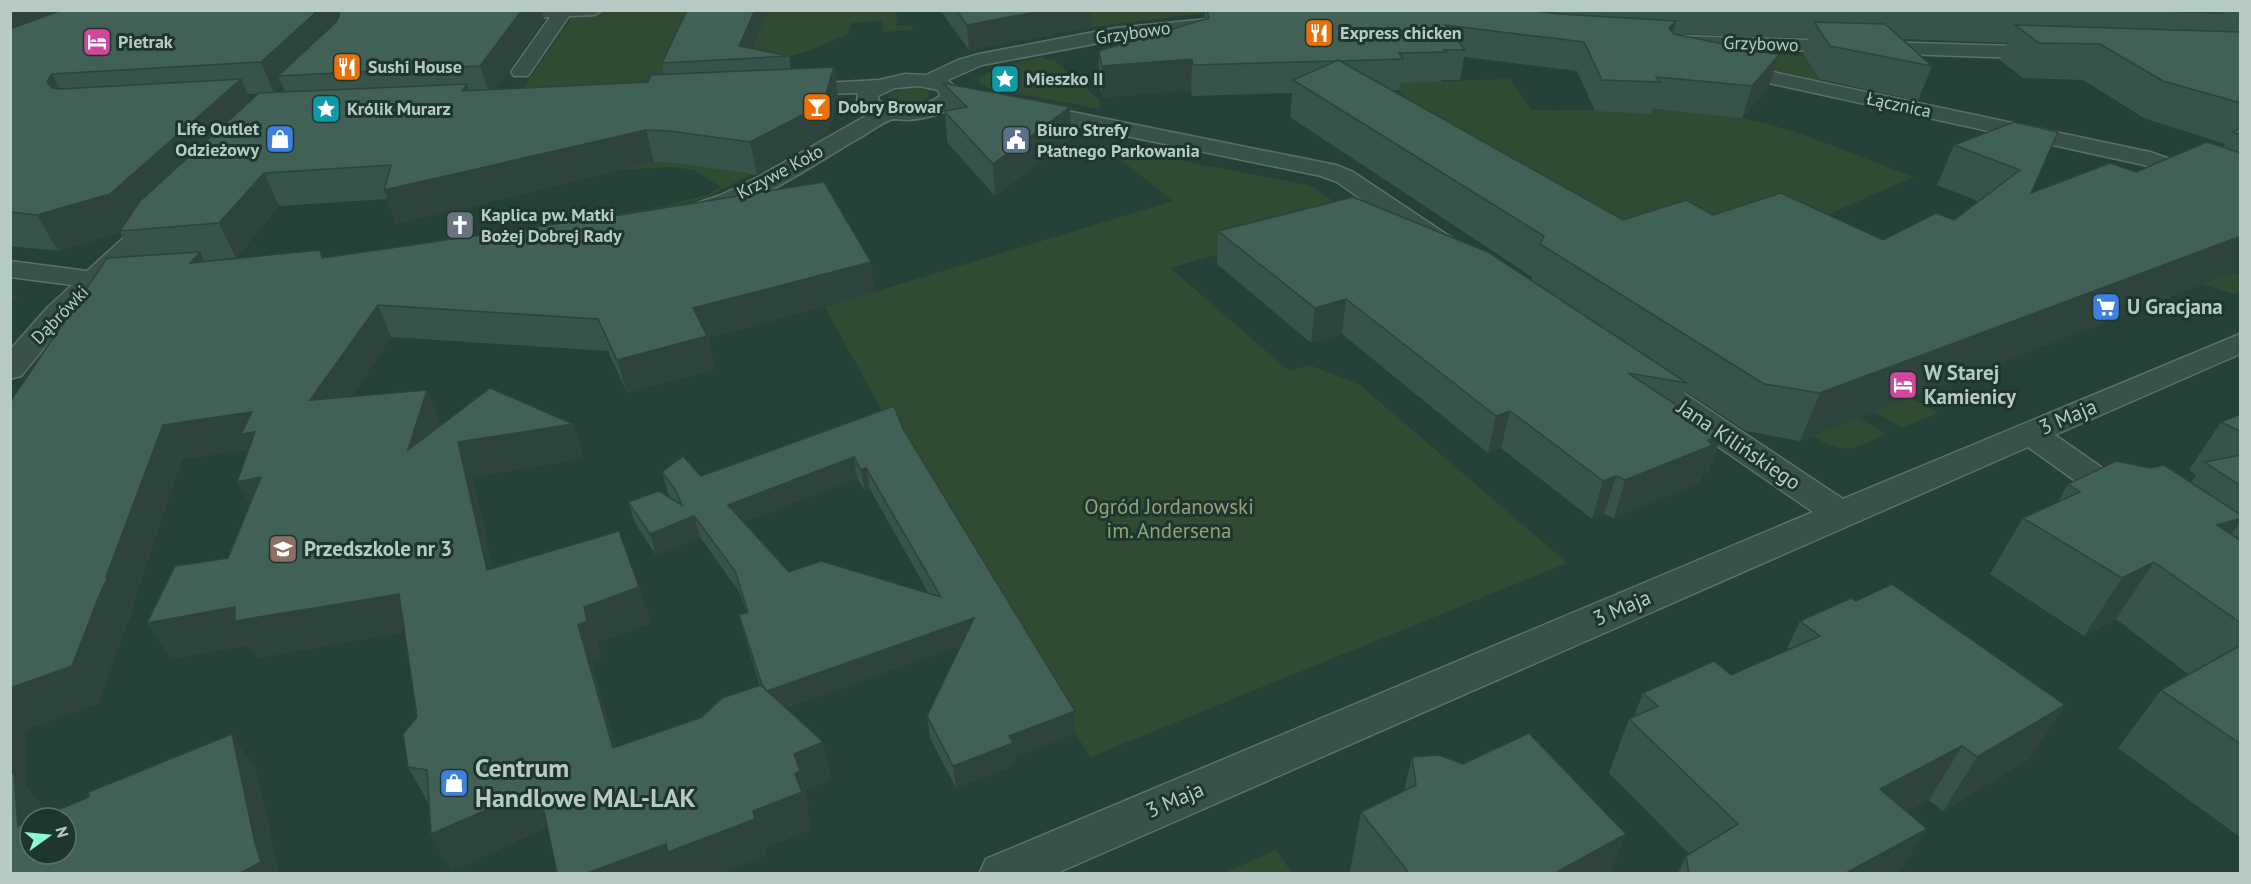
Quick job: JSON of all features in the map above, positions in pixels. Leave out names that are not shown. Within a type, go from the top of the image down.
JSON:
[{"type":"street","points":[[475,14],[594,10]]},
{"type":"street","points":[[521,72],[551,11]]},
{"type":"street","name":"Grzybowo","points":[[887,111],[909,112],[931,108],[946,102],[965,64],[980,60],[1095,38],[1251,20]]},
{"type":"street","name":"Grzybowo","points":[[1658,48],[2074,54]]},
{"type":"street","name":"Łącznica","points":[[1658,48],[1707,64],[2150,159],[2241,192]]},
{"type":"street","points":[[771,90],[879,86],[908,80],[952,91]]},
{"type":"street","points":[[1786,81],[1777,96],[1856,112]]},
{"type":"street","points":[[879,86],[868,94],[867,102],[887,111]]},
{"type":"street","points":[[1007,105],[1328,170],[1345,177],[1462,257]]},
{"type":"street","name":"Krzywe Koło","points":[[670,218],[707,209],[742,193],[815,155],[887,111]]},
{"type":"street","name":"Dąbrówki","points":[[10,370],[57,314],[180,199]]},
{"type":"street","points":[[10,269],[94,280],[163,276]]},
{"type":"street","name":"3 Maja","points":[[1003,873],[2241,343]]},
{"type":"street","name":"Jana Kilińskiego","points":[[1628,370],[1841,514]]},
{"type":"street","points":[[2030,433],[2156,520]]},
{"type":"green space","points":[[576,11],[896,11],[897,26],[911,25],[914,30],[883,32],[882,21],[851,23],[848,34],[811,50],[764,64],[768,80],[520,93]]},
{"type":"green space","points":[[1057,11],[1221,11],[1092,27]]},
{"type":"green space","points":[[1696,52],[1803,56],[1820,81],[1696,55]]},
{"type":"green space","points":[[1042,57],[1046,60],[1053,59],[1099,100],[1100,109],[988,88],[978,82],[979,78],[1001,66]]},
{"type":"green space","points":[[1510,79],[1531,110],[1662,110],[1740,118],[1806,136],[1913,177],[1793,230],[1612,263],[1404,97],[1394,83]]},
{"type":"green space","points":[[906,88],[920,88],[929,91],[929,96],[909,104],[898,103],[888,98],[890,93]]},
{"type":"green space","name":"Ogród Jordanowski im. Andersena","points":[[1102,145],[1307,185],[1315,188],[1370,229],[1236,249],[1170,268],[1289,371],[1309,365],[1360,385],[1567,563],[1090,757],[892,429],[825,307],[1173,201]]},
{"type":"green space","points":[[654,162],[678,163],[751,174],[708,197],[663,209],[517,230],[660,207],[707,195],[721,187],[694,170],[672,167],[612,170]]},
{"type":"green space","points":[[2233,272],[2240,275],[2240,291],[2234,294],[2202,284]]},
{"type":"green space","points":[[1911,398],[1938,413],[1902,428],[1874,412]]},
{"type":"green space","points":[[1859,418],[1886,434],[1850,448],[1834,447],[1813,436]]},
{"type":"green space","points":[[1276,850],[1292,873],[1225,873]]},
{"type":"building","points":[[62,10],[315,10],[314,14],[261,62],[52,74],[47,82],[52,88],[60,89],[241,79],[110,194],[37,215],[10,212],[10,29]]},
{"type":"building","points":[[339,10],[522,10],[480,66],[278,76],[336,22]]},
{"type":"building","points":[[687,10],[755,10],[739,46],[789,56],[662,63]]},
{"type":"building","points":[[956,10],[1046,10],[967,25]]},
{"type":"building","points":[[1207,10],[1527,10],[1676,21],[1669,28],[1674,34],[1779,55],[1752,86],[1656,77],[1660,82],[1602,80],[1584,42],[1445,25],[1465,50],[1399,53],[1403,59],[1193,65],[1192,59],[1102,66],[1099,51],[1209,18]]},
{"type":"building","points":[[2130,10],[2216,10],[2221,13]]},
{"type":"building","points":[[1814,22],[1885,24],[1932,66],[1830,46]]},
{"type":"building","points":[[2015,25],[2241,32],[2241,103],[2163,81],[2100,44],[2039,43]]},
{"type":"building","points":[[1338,60],[1623,220],[1686,200],[1713,215],[1781,193],[1883,240],[1936,213],[1954,220],[2020,170],[1954,145],[2014,122],[2058,132],[2031,193],[2110,163],[2136,172],[2207,142],[2241,153],[2241,236],[1820,393],[1764,384],[1540,244],[1544,236],[1293,80]]},
{"type":"building","points":[[834,67],[823,104],[750,142],[646,130],[384,190],[391,165],[264,173],[219,223],[120,231],[140,201],[259,93],[467,84],[462,91],[648,82],[651,75]]},
{"type":"building","points":[[943,83],[1070,107],[993,164],[944,111],[967,107]]},
{"type":"building","points":[[2241,128],[2241,135],[2232,132]]},
{"type":"building","points":[[824,182],[871,262],[693,308],[707,336],[617,360],[598,319],[378,305],[310,400],[427,390],[408,450],[490,388],[573,424],[458,442],[487,570],[619,531],[639,587],[584,607],[587,621],[578,625],[613,748],[702,717],[722,698],[761,685],[823,742],[794,754],[800,770],[795,774],[802,792],[753,811],[755,819],[668,852],[666,844],[587,873],[557,873],[539,787],[431,834],[427,770],[408,767],[403,734],[417,717],[399,594],[235,621],[235,607],[147,623],[175,566],[228,558],[261,477],[237,482],[255,432],[241,434],[252,412],[163,425],[106,577],[108,577],[72,666],[10,688],[10,402],[107,258],[200,252],[190,263],[320,250],[322,258],[626,214]]},
{"type":"building","points":[[1353,197],[1488,252],[1687,383],[1628,373],[1722,435],[1708,440],[1713,445],[1625,480],[1616,476],[1603,481],[1510,411],[1496,416],[1346,299],[1315,308],[1218,231]]},
{"type":"building","points":[[894,406],[903,429],[1075,711],[1009,736],[1013,743],[953,766],[927,716],[974,618],[767,691],[762,685],[739,615],[748,612],[735,571],[694,516],[650,534],[628,502],[659,491],[682,505],[675,489],[662,472],[683,456],[701,476]],"holes":[[[854,457],[861,470],[866,468],[941,597],[821,561],[789,572],[728,505]]]},
{"type":"building","points":[[2241,414],[2241,432],[2221,422]]},
{"type":"building","points":[[2241,455],[2241,486],[2204,462]]},
{"type":"building","points":[[2116,461],[2151,468],[2164,465],[2241,515],[2241,518],[2217,525],[2241,541],[2241,623],[2154,562],[2122,578],[2023,518],[2080,492],[2068,484]]},
{"type":"building","points":[[1892,584],[2065,705],[1977,757],[1962,746],[1880,789],[1927,829],[1846,873],[1689,873],[1686,856],[1738,824],[1629,719],[1658,706],[1643,693],[1714,661],[1731,675],[1820,636],[1800,621],[1851,598],[1856,601]]},
{"type":"building","points":[[2241,645],[2241,744],[2161,690]]},
{"type":"building","points":[[1529,733],[1626,834],[1555,873],[1409,873],[1361,812],[1416,785],[1412,757],[1439,755],[1463,764]]},
{"type":"building","points":[[232,734],[261,862],[240,873],[10,873],[10,774],[14,773],[18,866],[78,866],[78,806],[67,806],[89,797],[89,792]]},
{"type":"place","name":"Express chicken","points":[[1319,33]]},
{"type":"place","name":"Pietrak","points":[[97,42]]},
{"type":"place","name":"Sushi House","points":[[347,67]]},
{"type":"place","name":"Mieszko II","points":[[1005,79]]},
{"type":"place","name":"Dobry Browar","points":[[817,107]]},
{"type":"place","name":"Królik Murarz","points":[[326,109]]},
{"type":"place","name":"Life Outlet Odzieżowy","points":[[280,139]]},
{"type":"place","name":"Biuro Strefy Płatnego Parkowania","points":[[1016,140]]},
{"type":"place","name":"Kaplica pw. Matki Bożej Dobrej Rady","points":[[460,225]]},
{"type":"place","name":"U Gracjana","points":[[2106,307]]},
{"type":"place","name":"W Starej Kamienicy","points":[[1903,385]]},
{"type":"place","name":"Przedszkole nr 3","points":[[283,549]]},
{"type":"place","name":"Centrum Handlowe MAL-LAK","points":[[454,783]]}]
